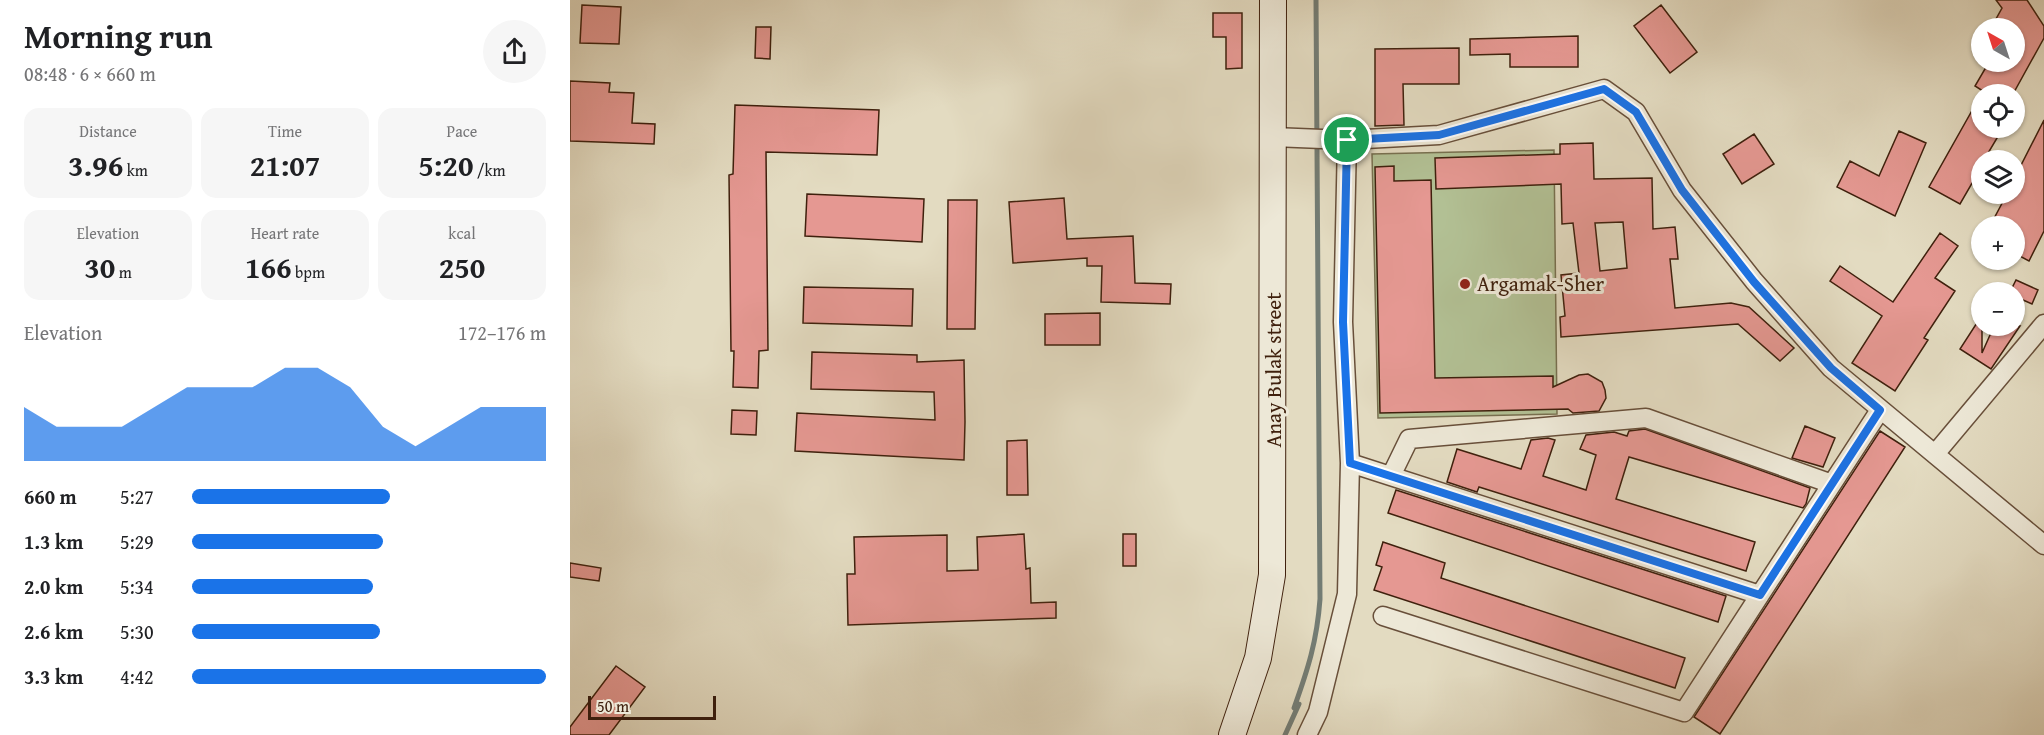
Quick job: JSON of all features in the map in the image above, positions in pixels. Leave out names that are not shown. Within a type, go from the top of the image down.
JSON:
[{"type":"main road","name":"Anay Bulak street","points":[[1232,735],[1258,658],[1272,575],[1273,0]]},
{"type":"street","points":[[1273,137],[1347,140],[1439,135],[1604,89],[1636,112],[1682,190],[1754,282],[1831,368],[2044,544]]},
{"type":"street","points":[[1307,735],[1318,712],[1347,594],[1350,463],[1343,322],[1347,140]]},
{"type":"street","points":[[1935,454],[2044,324]]},
{"type":"street","points":[[1383,616],[1684,712],[1880,410]]},
{"type":"street","points":[[1391,476],[1409,439],[1646,418],[1832,484]]},
{"type":"street","points":[[1350,463],[1760,595]]},
{"type":"green space","name":"Argamak-Sher","points":[[1554,150],[1557,414],[1378,418],[1372,154]]},
{"type":"building","points":[[1996,0],[2027,0],[2044,26],[2044,38],[2019,84],[1976,84],[1983,72],[2025,72],[2025,18],[1996,18],[2002,8]]},
{"type":"building","points":[[582,5],[621,7],[619,44],[580,43]]},
{"type":"building","points":[[1661,5],[1697,52],[1670,73],[1634,26]]},
{"type":"building","points":[[1213,13],[1242,13],[1242,68],[1226,69],[1226,37],[1213,37]]},
{"type":"building","points":[[756,27],[771,27],[770,59],[755,58]]},
{"type":"building","points":[[1578,36],[1578,67],[1510,67],[1510,54],[1470,55],[1470,39]]},
{"type":"building","points":[[1459,48],[1459,84],[1403,84],[1404,125],[1375,126],[1375,49]]},
{"type":"building","points":[[570,81],[610,83],[609,92],[634,93],[632,123],[655,124],[654,144],[570,141]]},
{"type":"building","points":[[735,105],[879,110],[877,155],[766,152],[768,350],[759,351],[758,388],[733,387],[729,175],[733,174]]},
{"type":"building","points":[[1971,112],[1971,138],[1997,138],[1990,150],[1971,150],[1971,185],[1960,204],[1929,187]]},
{"type":"building","points":[[2044,120],[2044,231],[2029,261],[2025,259],[2025,216],[1995,216],[2002,204],[2025,204],[2025,157]]},
{"type":"building","points":[[1899,131],[1926,143],[1895,216],[1837,187],[1850,161],[1879,176]]},
{"type":"building","points":[[1754,134],[1774,164],[1742,184],[1723,154]]},
{"type":"building","points":[[1593,143],[1594,179],[1652,178],[1653,229],[1675,227],[1678,259],[1670,259],[1675,308],[1731,303],[1749,307],[1794,348],[1780,361],[1738,324],[1561,337],[1560,317],[1565,316],[1561,275],[1579,273],[1573,223],[1562,224],[1561,184],[1436,189],[1435,158],[1560,154],[1560,144]],"holes":[[[1623,222],[1627,268],[1600,271],[1595,223]]]},
{"type":"building","points":[[1394,166],[1394,181],[1431,180],[1435,378],[1553,376],[1553,387],[1579,375],[1588,374],[1602,382],[1605,390],[1606,398],[1599,411],[1573,413],[1568,409],[1380,413],[1375,167]]},
{"type":"building","points":[[807,194],[924,199],[922,242],[805,236]]},
{"type":"building","points":[[1064,198],[1067,239],[1133,236],[1135,283],[1171,284],[1170,304],[1101,302],[1102,266],[1087,266],[1087,258],[1013,263],[1009,202]]},
{"type":"building","points":[[948,200],[977,200],[975,329],[947,329]]},
{"type":"building","points":[[1940,233],[1958,246],[1935,278],[1955,291],[1924,338],[1928,340],[1895,391],[1852,363],[1882,316],[1830,281],[1840,266],[1893,302]]},
{"type":"building","points":[[2025,284],[2038,290],[2032,304],[2025,301]]},
{"type":"building","points":[[804,287],[913,289],[912,326],[803,323]]},
{"type":"building","points":[[1100,313],[1100,345],[1045,345],[1045,314]]},
{"type":"building","points":[[1971,332],[1971,336],[1982,336],[1982,353],[1990,336],[2013,336],[1991,369],[1960,349]]},
{"type":"building","points":[[812,352],[917,355],[917,362],[964,360],[964,460],[795,451],[797,413],[935,420],[934,392],[811,389]]},
{"type":"building","points":[[732,410],[757,411],[756,435],[731,434]]},
{"type":"building","points":[[1805,426],[1835,438],[1823,467],[1792,458]]},
{"type":"building","points":[[1645,429],[1810,488],[1806,504],[1803,508],[1629,457],[1616,499],[1755,542],[1746,571],[1479,487],[1477,492],[1447,482],[1457,449],[1521,469],[1531,440],[1548,438],[1555,440],[1543,476],[1586,490],[1596,455],[1580,449],[1586,435],[1614,432],[1627,436],[1629,431]]},
{"type":"building","points":[[1880,431],[1905,447],[1720,734],[1694,717]]},
{"type":"building","points":[[1027,440],[1028,495],[1007,495],[1007,441]]},
{"type":"building","points":[[1396,490],[1726,596],[1718,622],[1388,513]]},
{"type":"building","points":[[1024,534],[1026,569],[1030,568],[1031,603],[1056,602],[1056,618],[848,625],[847,574],[855,574],[854,537],[947,535],[947,571],[978,570],[977,537]]},
{"type":"building","points":[[1123,534],[1136,534],[1136,566],[1123,566]]},
{"type":"building","points":[[1383,542],[1445,563],[1441,578],[1685,658],[1675,688],[1374,590],[1382,567],[1376,565]]},
{"type":"building","points":[[570,563],[601,568],[599,581],[570,577]]},
{"type":"building","points":[[616,666],[645,687],[609,735],[570,735],[570,727]]},
{"type":"waterway","points":[[1285,735],[1299,704],[1294,708],[1311,655],[1320,599],[1316,0]]},
{"type":"place","name":"Argamak-Sher","points":[[1465,284]]},
{"type":"route","points":[[1604,89],[1636,112],[1682,190],[1754,282],[1831,368],[1880,410],[1760,595],[1350,463],[1343,322],[1347,140],[1439,135],[1604,89]]}]
